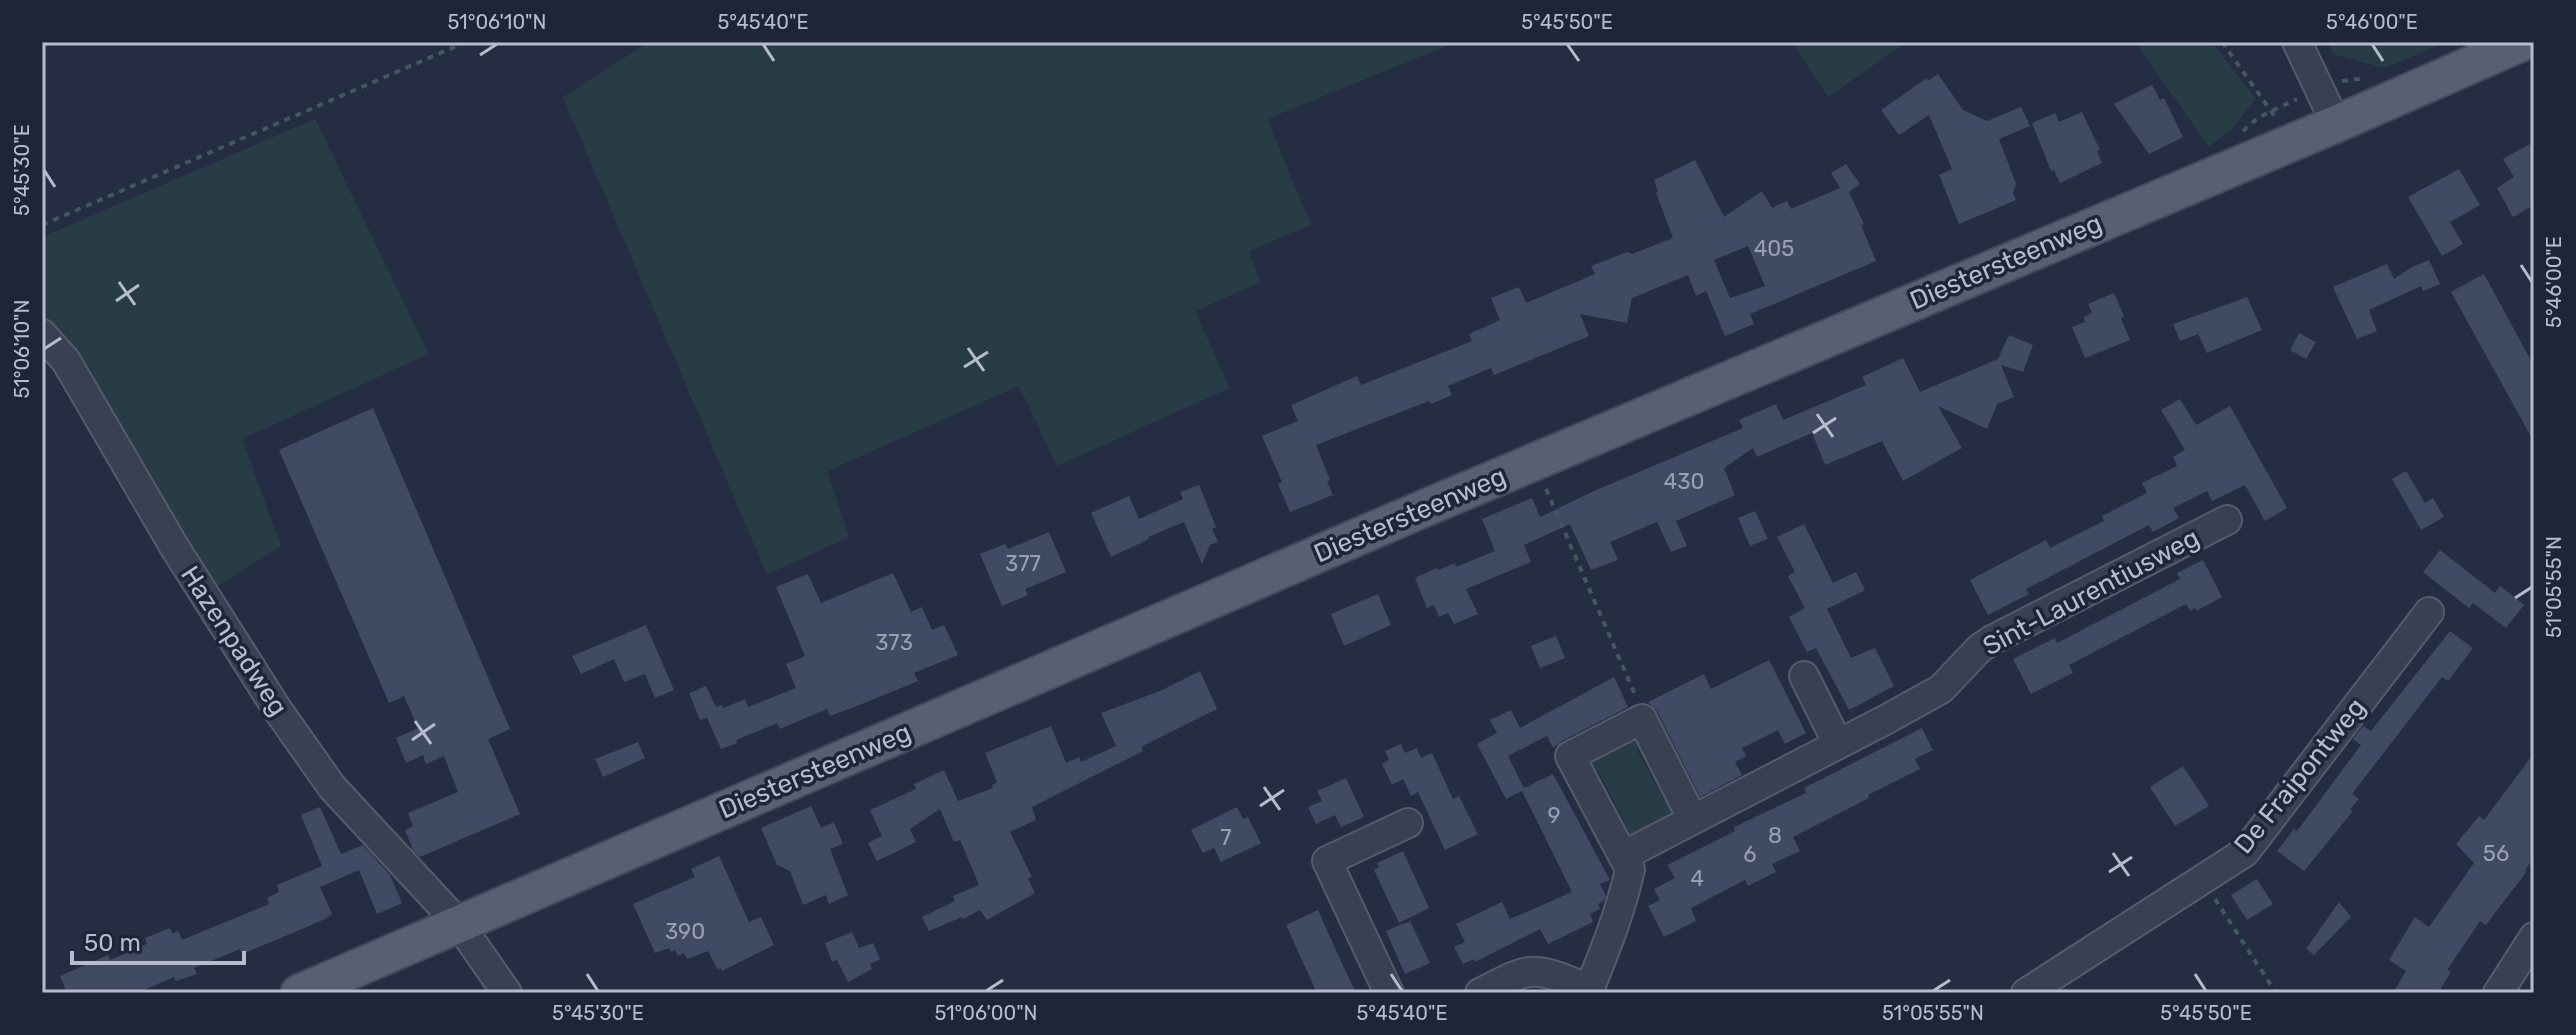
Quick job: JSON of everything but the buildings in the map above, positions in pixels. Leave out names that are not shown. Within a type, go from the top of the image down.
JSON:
[{"type":"main road","name":"Diestersteenweg","points":[[299,993],[2523,42]]},
{"type":"street","points":[[2297,42],[2336,124]]},
{"type":"street","name":"Hazenpadweg","points":[[42,334],[66,361],[175,548],[277,709],[332,787],[459,924],[507,993]]},
{"type":"street","name":"Sint-Laurentiusweg","points":[[1623,856],[1941,689],[1974,653],[1992,640],[2227,520]]},
{"type":"street","name":"De Fraipontweg","points":[[2026,993],[2250,847],[2429,612]]},
{"type":"street","points":[[1804,676],[1838,744]]},
{"type":"street","points":[[1480,993],[1516,975],[1532,971],[1547,971],[1590,991],[1618,916],[1630,869],[1570,756],[1642,719],[1692,818]]},
{"type":"street","points":[[1389,993],[1327,861],[1408,823]]},
{"type":"street","points":[[2498,993],[2534,937]]},
{"type":"path","points":[[42,225],[466,42]]},
{"type":"path","points":[[2222,42],[2278,122]]},
{"type":"path","points":[[1535,462],[1635,694],[1642,719]]},
{"type":"path","points":[[2203,880],[2276,993]]},
{"type":"shaded area","points":[[649,42],[1457,42],[1267,119],[1311,225],[1249,251],[1261,282],[1195,311],[1230,388],[1057,466],[1019,386],[827,471],[849,537],[767,575],[563,97]]},
{"type":"shaded area","points":[[1792,42],[1907,42],[1828,97]]},
{"type":"shaded area","points":[[2135,42],[2212,42],[2256,99],[2232,129],[2209,147]]},
{"type":"shaded area","points":[[2327,42],[2447,42],[2384,68],[2335,55]]},
{"type":"shaded area","points":[[315,119],[429,354],[242,439],[281,546],[207,593],[42,324],[42,237]]},
{"type":"shaded area","points":[[1623,736],[1641,738],[1637,750],[1665,801],[1676,805],[1673,816],[1630,837],[1621,833],[1624,821],[1598,771],[1585,766],[1587,759]]}]
